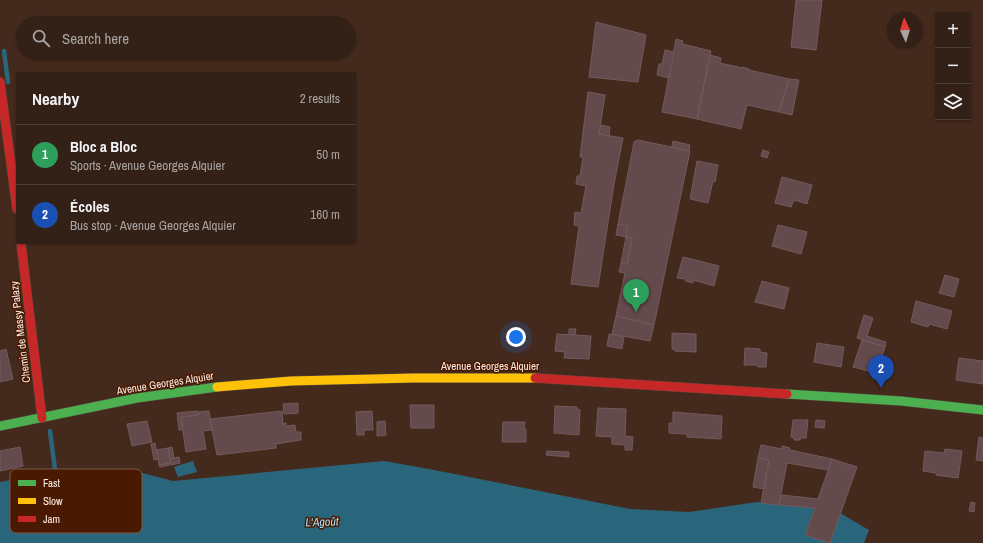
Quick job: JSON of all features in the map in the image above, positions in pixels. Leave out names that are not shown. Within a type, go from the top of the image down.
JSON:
[{"type":"main road","points":[[0,82],[16,202]]},
{"type":"main road","name":"Chemin de Massy Palazy","points":[[21,244],[42,418]]},
{"type":"main road","name":"Avenue Georges Alquier","points":[[0,426],[137,398],[214,386],[291,381],[413,378],[536,378],[901,401],[983,410]]},
{"type":"water","points":[[193,461],[197,472],[178,477],[174,467]]},
{"type":"water","name":"L'Agoût","points":[[384,461],[630,509],[689,512],[757,502],[815,508],[805,535],[829,543],[0,543],[0,482],[10,480],[10,533],[142,533],[142,473],[173,481]]},
{"type":"water","points":[[840,513],[869,530],[864,543],[830,543]]},
{"type":"building","points":[[796,0],[822,0],[816,50],[791,47]]},
{"type":"building","points":[[596,22],[646,35],[638,82],[589,77]]},
{"type":"building","points":[[676,39],[683,41],[682,44],[711,51],[697,119],[662,112]]},
{"type":"building","points":[[665,50],[674,52],[669,78],[657,75],[659,64],[662,64]]},
{"type":"building","points":[[710,55],[721,58],[720,63],[789,79],[779,112],[747,105],[741,129],[697,119]]},
{"type":"building","points":[[789,79],[799,80],[792,115],[779,112]]},
{"type":"building","points":[[588,92],[605,95],[599,134],[623,138],[614,184],[598,287],[571,284],[579,226],[574,225],[575,212],[581,213],[586,186],[576,184],[577,176],[580,176],[583,157],[580,157]]},
{"type":"building","points":[[601,125],[610,127],[609,136],[599,134]]},
{"type":"building","points":[[638,140],[690,151],[654,325],[616,316],[625,273],[619,272],[621,263],[627,264],[632,238],[626,237],[628,226],[618,224],[634,142]]},
{"type":"building","points":[[673,141],[690,145],[689,151],[672,147]]},
{"type":"building","points":[[763,150],[769,152],[767,158],[761,156]]},
{"type":"building","points":[[697,161],[718,165],[715,182],[713,181],[708,203],[690,199]]},
{"type":"building","points":[[782,177],[812,185],[807,204],[794,200],[791,207],[775,203]]},
{"type":"building","points":[[618,224],[628,226],[626,237],[616,235]]},
{"type":"building","points":[[778,225],[807,232],[801,254],[772,246]]},
{"type":"building","points":[[626,237],[632,238],[627,264],[621,263]]},
{"type":"building","points":[[683,257],[719,266],[714,286],[693,280],[693,283],[685,281],[686,279],[677,278]]},
{"type":"building","points":[[945,275],[959,279],[954,297],[939,293]]},
{"type":"building","points":[[762,281],[789,288],[784,309],[755,302]]},
{"type":"building","points":[[916,301],[952,311],[947,329],[929,324],[928,327],[911,322]]},
{"type":"building","points":[[864,315],[873,318],[867,336],[886,342],[885,347],[857,338]]},
{"type":"building","points":[[616,316],[654,325],[650,341],[612,334]]},
{"type":"building","points":[[569,329],[576,329],[575,335],[569,335]]},
{"type":"building","points":[[672,333],[696,334],[696,352],[675,351],[675,349],[672,349]]},
{"type":"building","points":[[557,334],[591,336],[589,359],[564,358],[565,352],[555,351]]},
{"type":"building","points":[[609,334],[624,337],[622,349],[607,346]]},
{"type":"building","points":[[862,340],[885,347],[876,373],[853,367]]},
{"type":"building","points":[[817,343],[844,347],[841,367],[814,362]]},
{"type":"building","points":[[745,348],[760,349],[760,352],[767,353],[766,367],[758,367],[758,365],[744,365]]},
{"type":"building","points":[[6,349],[13,379],[0,382],[0,351]]},
{"type":"building","points":[[959,358],[983,361],[983,384],[956,380]]},
{"type":"building","points":[[298,403],[298,413],[284,414],[283,404]]},
{"type":"building","points":[[410,405],[434,405],[434,428],[411,428]]},
{"type":"building","points":[[555,406],[577,407],[577,409],[580,410],[579,435],[554,433]]},
{"type":"building","points":[[598,408],[626,409],[625,436],[633,437],[632,450],[625,450],[625,445],[612,444],[612,437],[596,436]]},
{"type":"building","points":[[198,411],[199,415],[181,417],[183,430],[179,430],[177,413]]},
{"type":"building","points":[[209,411],[212,430],[203,431],[206,449],[186,452],[181,417],[199,415],[199,412]]},
{"type":"building","points":[[282,411],[283,424],[286,423],[286,426],[295,425],[296,432],[301,432],[301,440],[276,444],[276,448],[217,455],[210,419]]},
{"type":"building","points":[[372,411],[373,430],[364,430],[364,435],[357,435],[356,412]]},
{"type":"building","points":[[673,412],[722,416],[721,439],[687,437],[687,434],[669,433],[669,423],[673,423]]},
{"type":"building","points":[[793,420],[808,420],[806,438],[794,440],[794,438],[791,437]]},
{"type":"building","points":[[816,420],[825,421],[824,428],[815,427]]},
{"type":"building","points":[[147,421],[152,442],[132,446],[127,424]]},
{"type":"building","points":[[385,421],[386,435],[377,436],[377,422]]},
{"type":"building","points":[[503,422],[525,422],[524,429],[526,429],[526,442],[502,442]]},
{"type":"building","points":[[979,437],[983,438],[983,461],[976,460]]},
{"type":"building","points":[[155,443],[158,459],[154,460],[151,444]]},
{"type":"building","points":[[761,445],[782,449],[782,446],[790,448],[790,450],[832,459],[828,470],[787,463],[779,505],[761,503],[769,460],[758,458]]},
{"type":"building","points":[[20,447],[23,466],[0,471],[0,451]]},
{"type":"building","points":[[172,447],[174,458],[170,459],[168,448]]},
{"type":"building","points":[[168,448],[171,463],[159,465],[157,450]]},
{"type":"building","points":[[945,449],[962,451],[958,478],[936,475],[936,473],[923,471],[925,451],[944,453]]},
{"type":"building","points":[[547,451],[569,452],[569,457],[546,455]]},
{"type":"building","points":[[179,457],[180,463],[160,467],[159,465],[171,463],[170,459]]},
{"type":"building","points":[[758,458],[769,460],[764,489],[753,487]]},
{"type":"building","points":[[832,459],[857,467],[829,543],[805,535],[815,508],[779,505],[782,495],[818,499]]},
{"type":"building","points":[[971,502],[975,503],[974,512],[969,511]]},
{"type":"waterway","points":[[4,51],[8,82]]},
{"type":"waterway","points":[[50,431],[55,469]]},
{"type":"traffic: fast","points":[[0,426],[137,398],[217,387]]},
{"type":"traffic: fast","points":[[787,394],[901,401],[983,410]]},
{"type":"traffic: slow","points":[[217,387],[291,381],[413,378],[535,378]]},
{"type":"traffic: jam","points":[[0,82],[16,202]]},
{"type":"traffic: jam","points":[[21,244],[42,418]]},
{"type":"traffic: jam","points":[[535,378],[787,394]]},
{"type":"place","name":"Bloc a Bloc","points":[[636,312]]},
{"type":"place","name":"Écoles","points":[[881,388]]}]
